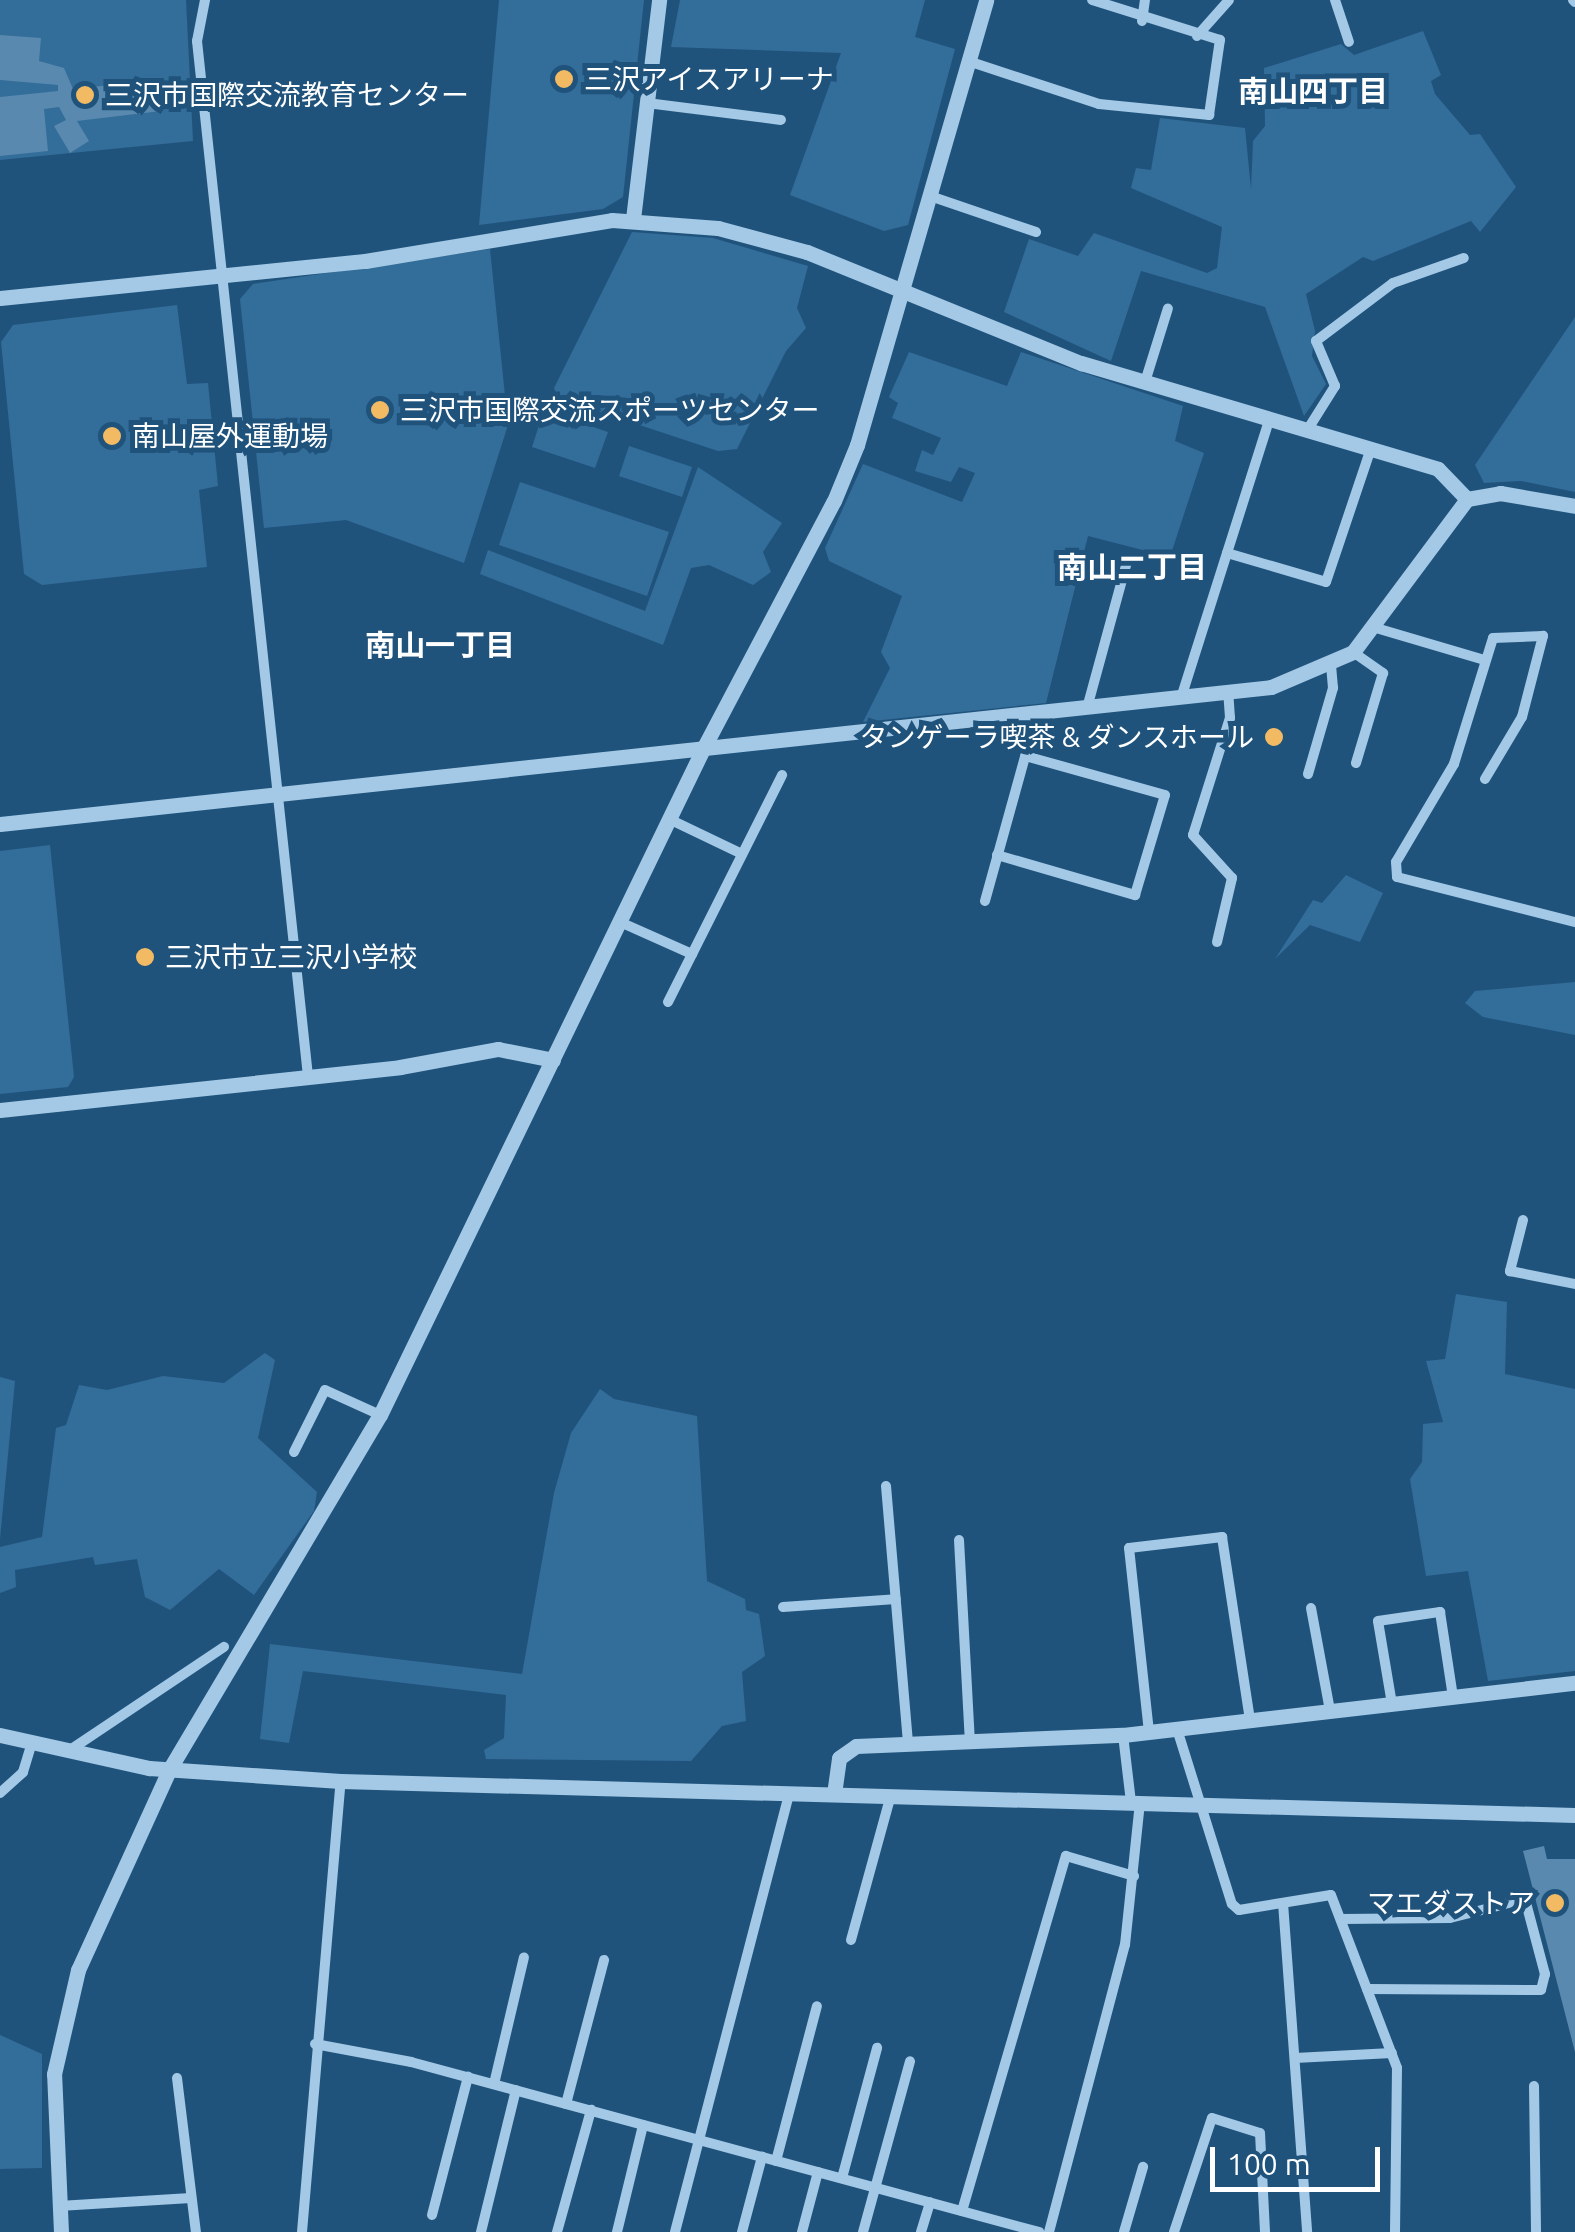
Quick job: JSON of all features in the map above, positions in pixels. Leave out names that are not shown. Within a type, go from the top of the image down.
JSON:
[{"type":"street","points":[[205,0],[198,42],[228,274],[308,1077]]},
{"type":"street","points":[[633,220],[659,0]]},
{"type":"street","points":[[61,2232],[54,2074],[66,2004],[169,1770],[380,1415],[703,748],[834,501],[903,290],[986,0]]},
{"type":"street","points":[[968,61],[1099,104],[1208,115],[1220,40],[1142,22],[1092,0]]},
{"type":"street","points":[[1142,22],[1145,0]]},
{"type":"street","points":[[1196,36],[1229,0]]},
{"type":"street","points":[[1337,0],[1349,42]]},
{"type":"street","points":[[647,103],[781,120]]},
{"type":"street","points":[[930,196],[1036,232]]},
{"type":"street","points":[[0,298],[228,274],[633,220],[760,237],[1145,382],[1453,476],[1467,499]]},
{"type":"street","points":[[1308,429],[1335,386],[1316,341],[1392,283],[1464,258]]},
{"type":"street","points":[[1145,382],[1168,308]]},
{"type":"street","points":[[1182,698],[1270,418]]},
{"type":"street","points":[[1227,553],[1326,582],[1371,448]]},
{"type":"street","points":[[0,824],[1228,692],[1331,667],[1353,652],[1376,628],[1467,499],[1500,493],[1575,506]]},
{"type":"street","points":[[1087,708],[1128,558]]},
{"type":"street","points":[[1376,628],[1485,660]]},
{"type":"street","points":[[1485,780],[1522,718],[1543,636],[1498,633],[1485,660],[1454,764],[1396,862],[1396,877],[1575,922]]},
{"type":"street","points":[[1353,652],[1383,673],[1356,763]]},
{"type":"street","points":[[1308,774],[1333,688],[1331,667]]},
{"type":"street","points":[[1217,942],[1232,878],[1193,835],[1230,718],[1228,692]]},
{"type":"street","points":[[985,901],[1037,713]]},
{"type":"street","points":[[997,855],[1135,895],[1165,795],[1025,756]]},
{"type":"street","points":[[668,1002],[782,775]]},
{"type":"street","points":[[670,819],[742,854]]},
{"type":"street","points":[[620,922],[692,954]]},
{"type":"street","points":[[0,1110],[308,1077],[498,1049],[554,1060]]},
{"type":"street","points":[[1522,1220],[1510,1271],[1575,1284]]},
{"type":"street","points":[[294,1452],[325,1390],[380,1415]]},
{"type":"street","points":[[886,1486],[908,1742]]},
{"type":"street","points":[[1150,1732],[1128,1548],[1222,1537],[1250,1720]]},
{"type":"street","points":[[959,1540],[970,1741]]},
{"type":"street","points":[[782,1608],[896,1598]]},
{"type":"street","points":[[1311,1608],[1330,1711]]},
{"type":"street","points":[[1392,1704],[1378,1621],[1440,1612],[1453,1697]]},
{"type":"street","points":[[65,1754],[224,1646]]},
{"type":"street","points":[[834,1794],[845,1751],[908,1742],[1123,1735],[1575,1683]]},
{"type":"street","points":[[1177,1728],[1232,1904],[1331,1895],[1392,2053],[1399,2083],[1395,2232]]},
{"type":"street","points":[[1049,2232],[1117,1978],[1134,1876],[1135,1802],[1123,1735]]},
{"type":"street","points":[[0,1736],[65,1754],[169,1770],[342,1781],[1575,1815]]},
{"type":"street","points":[[0,1793],[23,1772],[32,1743]]},
{"type":"street","points":[[302,2232],[315,2044],[342,1781]]},
{"type":"street","points":[[675,2232],[789,1793]]},
{"type":"street","points":[[851,1940],[891,1795]]},
{"type":"street","points":[[962,2211],[1066,1856],[1134,1876]]},
{"type":"street","points":[[1341,1920],[1450,1918],[1525,1899],[1545,1974],[1541,1990],[1367,1989]]},
{"type":"street","points":[[1282,1902],[1307,2232]]},
{"type":"street","points":[[494,2084],[524,1957]]},
{"type":"street","points":[[566,2104],[604,1960]]},
{"type":"street","points":[[776,2161],[817,2006]]},
{"type":"street","points":[[315,2044],[468,2077],[1039,2232]]},
{"type":"street","points":[[842,2178],[877,2048]]},
{"type":"street","points":[[1294,2058],[1392,2053]]},
{"type":"street","points":[[864,2232],[910,2061]]},
{"type":"street","points":[[432,2214],[468,2077]]},
{"type":"street","points":[[177,2078],[196,2232]]},
{"type":"street","points":[[1534,2086],[1536,2232]]},
{"type":"street","points":[[481,2232],[516,2090]]},
{"type":"street","points":[[558,2232],[591,2110]]},
{"type":"street","points":[[1174,2232],[1212,2118],[1260,2133],[1266,2232]]},
{"type":"street","points":[[616,2232],[643,2125]]},
{"type":"street","points":[[742,2232],[762,2157]]},
{"type":"street","points":[[1124,2232],[1144,2167]]},
{"type":"street","points":[[802,2232],[818,2172]]},
{"type":"street","points":[[59,2206],[191,2198]]},
{"type":"street","points":[[922,2232],[930,2202]]},
{"type":"street","points":[[984,2232],[988,2218]]},
{"type":"shaded area","points":[[0,0],[186,0],[193,141],[0,160]]},
{"type":"shaded area","name":"三沢アイスアリーナ","points":[[499,0],[644,0],[623,197],[603,209],[479,225]]},
{"type":"shaded area","points":[[680,0],[925,0],[915,37],[955,49],[908,225],[884,231],[790,195],[841,53],[671,47]]},
{"type":"shaded area","points":[[1423,31],[1441,75],[1431,81],[1435,94],[1470,135],[1480,134],[1516,187],[1480,232],[1471,221],[1373,261],[1363,257],[1306,294],[1315,331],[1312,356],[1326,384],[1304,416],[1265,307],[1141,271],[1111,361],[1004,312],[1029,239],[1078,256],[1094,233],[1207,273],[1217,268],[1222,227],[1131,188],[1136,168],[1151,170],[1160,118],[1245,128],[1251,189],[1253,141],[1265,126],[1264,68],[1341,44],[1354,55]]},
{"type":"shaded area","points":[[632,232],[713,238],[808,266],[797,308],[806,328],[786,351],[737,449],[718,451],[558,398],[554,388]]},
{"type":"shaded area","name":"三沢市国際交流スポーツセンター","points":[[490,249],[508,425],[464,563],[346,520],[264,528],[240,299],[253,284]]},
{"type":"shaded area","name":"南山屋外運動場","points":[[177,305],[187,384],[208,383],[218,486],[199,490],[207,567],[42,585],[24,574],[1,342],[13,325]]},
{"type":"shaded area","points":[[1575,317],[1575,492],[1521,481],[1484,483],[1475,465]]},
{"type":"shaded area","points":[[909,352],[1007,386],[1021,352],[1183,406],[1175,441],[1204,453],[1170,557],[1088,536],[1046,703],[863,722],[890,668],[881,652],[902,596],[829,561],[825,548],[863,464],[962,502],[975,473],[959,467],[951,482],[915,471],[922,450],[933,455],[941,438],[892,418],[898,403],[889,397]]},
{"type":"shaded area","points":[[544,410],[608,432],[595,468],[532,447]]},
{"type":"shaded area","points":[[629,446],[692,467],[682,497],[619,476]]},
{"type":"shaded area","points":[[698,467],[782,523],[763,552],[771,572],[753,585],[709,565],[691,568],[663,645],[480,574],[488,550],[645,611]]},
{"type":"shaded area","points":[[520,482],[669,532],[647,596],[499,545]]},
{"type":"shaded area","points":[[50,845],[74,1077],[68,1087],[0,1094],[0,851]]},
{"type":"shaded area","points":[[1346,875],[1383,893],[1360,942],[1310,925],[1275,959],[1313,900],[1322,903]]},
{"type":"shaded area","points":[[1575,982],[1575,1035],[1483,1017],[1465,1003],[1475,991]]},
{"type":"shaded area","points":[[1456,1294],[1507,1302],[1505,1374],[1575,1389],[1575,1671],[1488,1681],[1468,1571],[1426,1576],[1410,1479],[1422,1462],[1423,1424],[1443,1422],[1426,1361],[1445,1359]]},
{"type":"shaded area","points":[[265,1353],[275,1360],[258,1438],[317,1492],[314,1511],[254,1595],[219,1569],[170,1610],[145,1597],[137,1559],[95,1565],[93,1557],[15,1570],[16,1587],[0,1593],[0,1547],[42,1537],[56,1428],[66,1425],[79,1385],[107,1390],[163,1376],[224,1383]]},
{"type":"shaded area","points":[[0,1377],[15,1381],[0,1539]]},
{"type":"shaded area","points":[[600,1389],[614,1399],[697,1416],[707,1581],[745,1599],[746,1610],[759,1614],[765,1656],[742,1672],[746,1721],[722,1726],[691,1761],[486,1759],[484,1750],[504,1738],[506,1695],[303,1671],[289,1743],[260,1739],[270,1644],[522,1674],[554,1493],[571,1433]]},
{"type":"shaded area","points":[[0,2035],[42,2054],[42,2168],[0,2169]]},
{"type":"building","name":"三沢市国際交流教育センター","points":[[0,35],[41,38],[39,61],[64,68],[73,89],[149,81],[161,111],[77,121],[89,141],[70,153],[54,126],[66,120],[59,107],[44,109],[48,151],[0,156],[0,97],[58,91],[58,85],[0,80]]},
{"type":"building","name":"マエダストア","points":[[1544,1846],[1547,1859],[1575,1859],[1575,2052],[1523,1851]]},
{"type":"place","name":"三沢アイスアリーナ","points":[[564,79]]},
{"type":"place","name":"三沢市国際交流教育センター","points":[[85,95]]},
{"type":"place","name":"三沢市国際交流スポーツセンター","points":[[380,410]]},
{"type":"place","name":"南山屋外運動場","points":[[112,436]]},
{"type":"place","name":"タンゲーラ喫茶 & ダンスホール","points":[[1274,737]]},
{"type":"place","name":"三沢市立三沢小学校","points":[[145,957]]},
{"type":"place","name":"マエダストア","points":[[1555,1903]]},
{"type":"district","name":"南山四丁目","points":[[1313,91]]},
{"type":"district","name":"南山二丁目","points":[[1132,567]]},
{"type":"district","name":"南山一丁目","points":[[440,645]]}]
